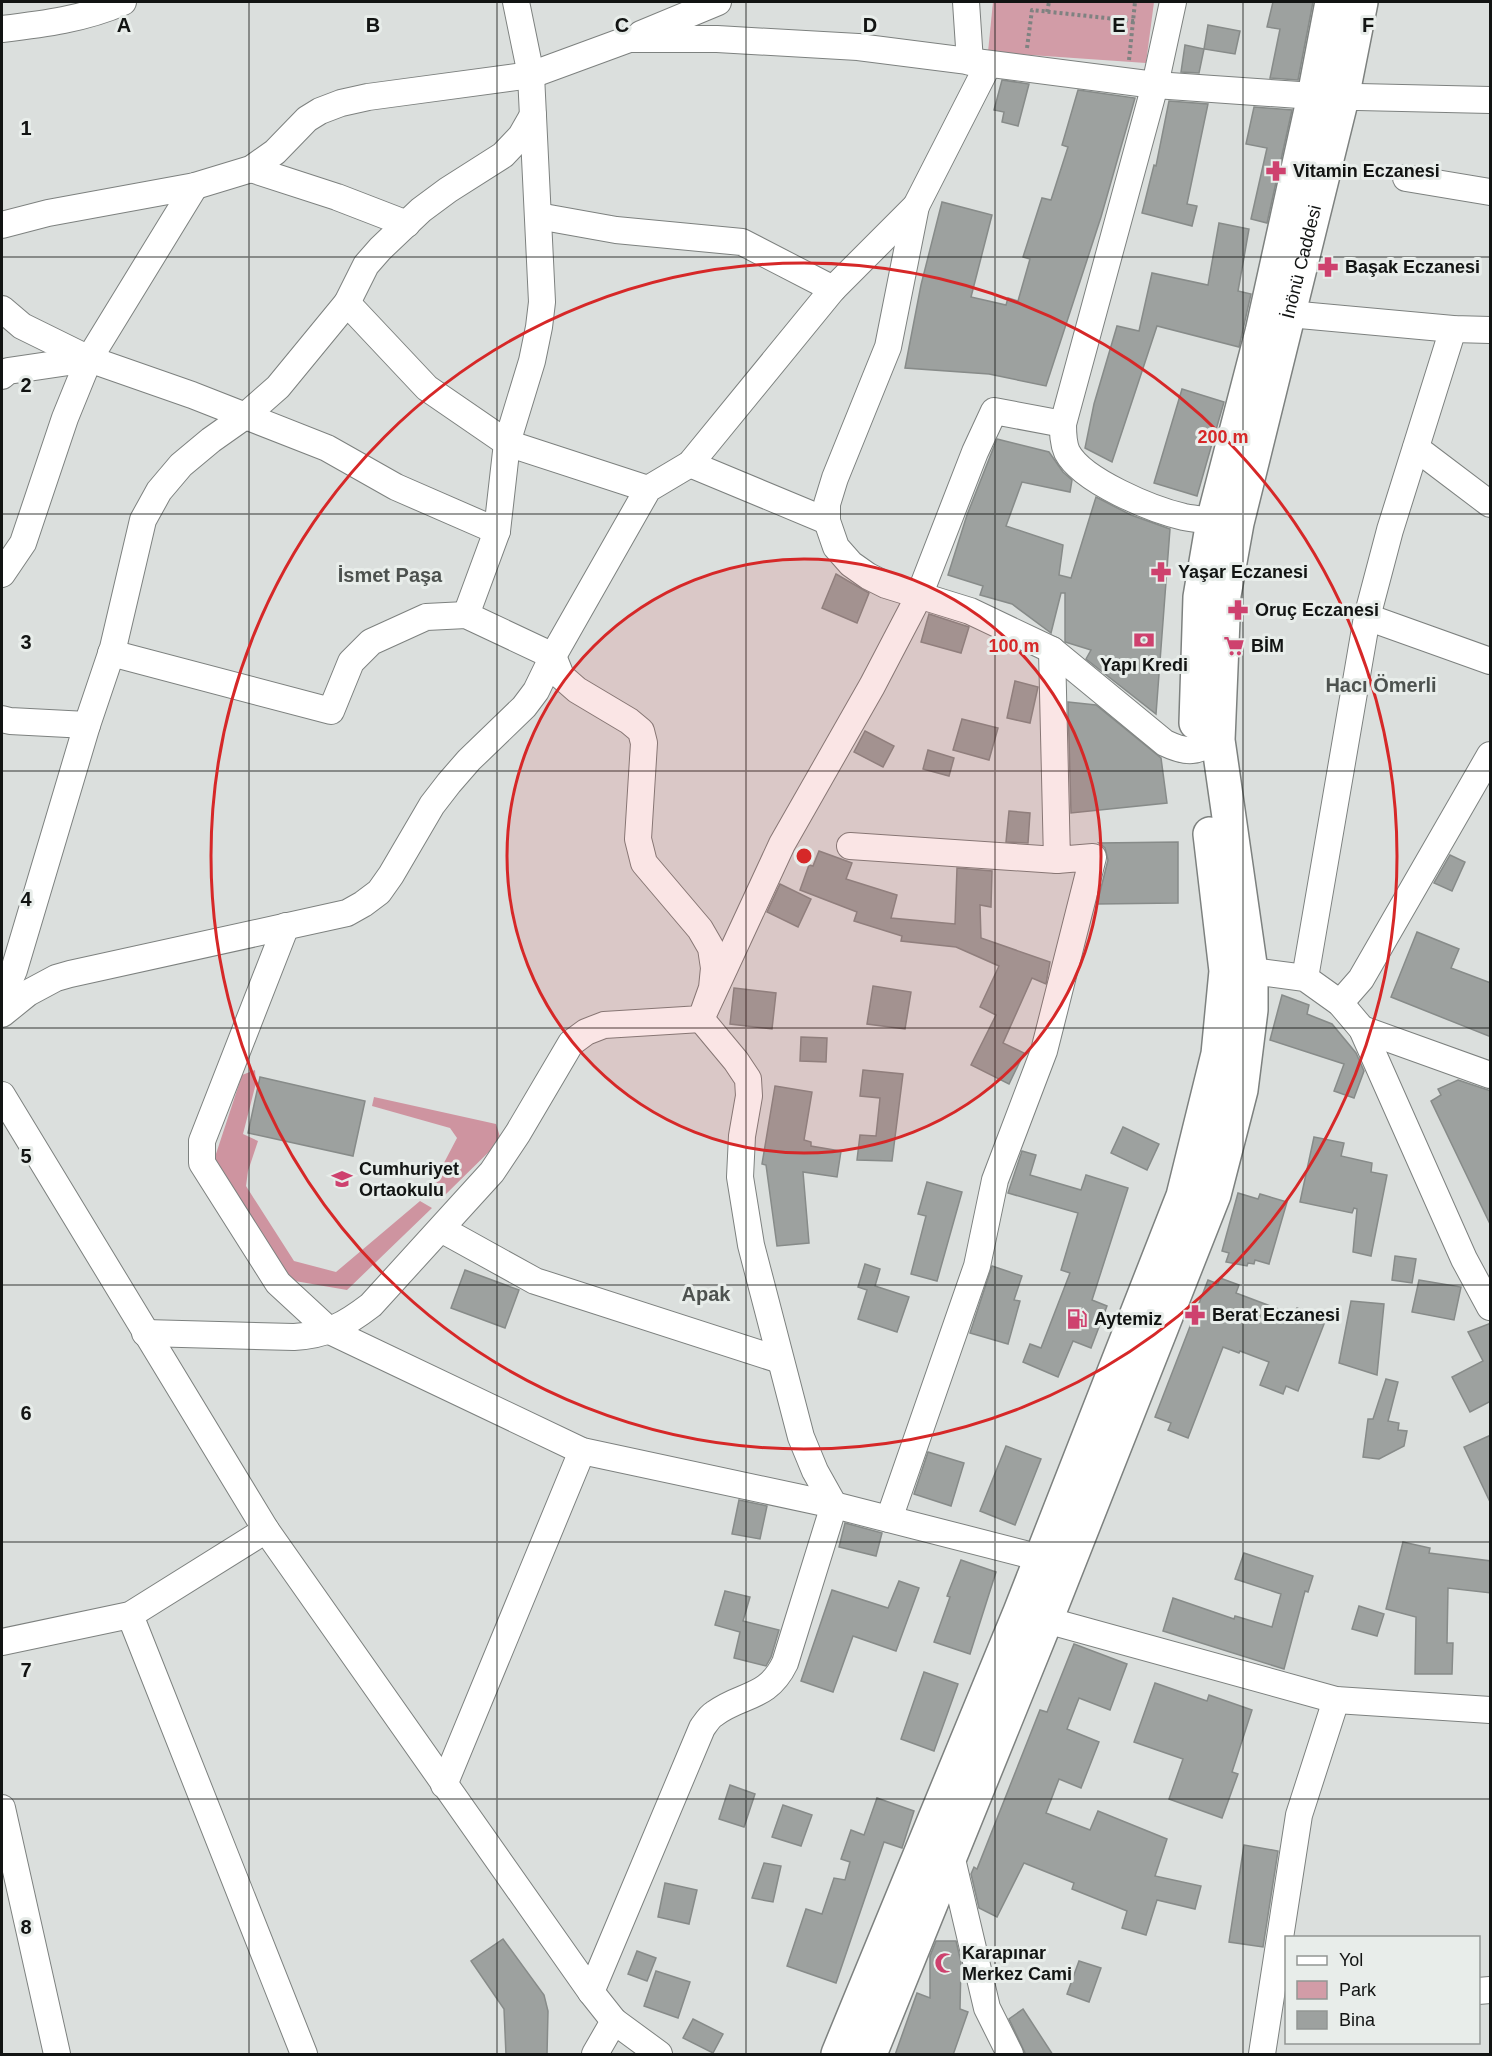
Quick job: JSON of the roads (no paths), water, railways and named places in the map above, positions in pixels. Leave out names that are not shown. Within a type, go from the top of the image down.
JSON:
[{"type":"main road","name":"İnönü Caddesi","points":[[1225,522],[1289,314],[1328,97],[1332,2]]},
{"type":"main road","name":"İnönü Caddesi","points":[[1225,522],[1262,332],[1328,97],[1361,2]]},
{"type":"main road","points":[[1054,1561],[1214,1195],[1241,1090],[1251,1010],[1251,971],[1208,745],[1196,729],[1200,597],[1225,522]]},
{"type":"main road","points":[[870,2055],[951,1856],[1033,1616],[1183,1196],[1218,1054],[1226,971],[1208,745]]},
{"type":"main road","points":[[838,2055],[1033,1616]]},
{"type":"street","points":[[2,28],[50,23],[79,17],[123,2]]},
{"type":"street","points":[[466,615],[497,531],[507,443],[540,327],[542,302],[531,75],[516,2]]},
{"type":"street","points":[[2,225],[37,215],[195,186],[251,169],[274,152],[308,119],[320,111],[341,103],[368,97],[531,75],[629,39],[718,2]]},
{"type":"street","points":[[966,2],[979,63],[916,206],[888,347],[835,478],[827,504],[827,521],[836,547],[851,564],[868,576],[886,585],[970,611],[1052,650],[1165,743],[1180,750],[1208,745]]},
{"type":"street","points":[[1173,2],[1155,85],[1063,424],[1063,437],[1068,452],[1077,464],[1094,478],[1158,510],[1186,518],[1225,522]]},
{"type":"street","points":[[629,39],[717,39],[858,47],[1155,85],[1328,97],[1491,100]]},
{"type":"street","points":[[2,999],[14,970],[87,725],[111,653],[143,520],[159,491],[196,452],[245,417],[278,387],[347,303],[366,265],[406,224],[448,190],[503,155],[521,136],[533,115]]},
{"type":"street","points":[[251,169],[337,197],[406,224]]},
{"type":"street","points":[[1406,178],[1491,192]]},
{"type":"street","points":[[2,574],[23,543],[65,418],[89,359],[195,186]]},
{"type":"street","points":[[2,1014],[28,993],[56,978],[185,947],[347,913],[379,892],[438,798],[469,760],[524,707],[537,691],[554,656],[648,489],[690,464],[833,289],[916,206]]},
{"type":"street","points":[[538,216],[616,230],[742,242],[833,289]]},
{"type":"street","points":[[347,303],[428,388],[507,443],[648,489]]},
{"type":"street","points":[[2,309],[22,326],[89,359],[192,395],[327,448],[396,487],[497,531]]},
{"type":"street","points":[[1289,314],[1453,329],[1491,330]]},
{"type":"street","points":[[1305,978],[1367,617],[1390,530],[1453,329]]},
{"type":"street","points":[[2,376],[8,371],[89,359]]},
{"type":"street","points":[[701,1019],[782,844],[872,686],[919,596],[975,452],[994,411],[1063,424]]},
{"type":"street","points":[[1416,448],[1491,504]]},
{"type":"street","points":[[690,464],[827,521]]},
{"type":"street","points":[[111,653],[331,711],[351,662],[371,642],[426,617],[466,615],[554,656],[561,676],[577,690],[641,730],[644,743],[639,851],[644,863],[700,929],[711,948],[714,968],[712,988],[701,1019]]},
{"type":"street","points":[[1367,617],[1491,661]]},
{"type":"street","points":[[1052,650],[1057,860]]},
{"type":"street","points":[[2,719],[87,725]]},
{"type":"street","points":[[1340,1003],[1361,979],[1491,755]]},
{"type":"street","points":[[850,846],[1057,860],[1093,857],[1044,1051],[995,1180],[977,1266],[889,1519]]},
{"type":"street","points":[[286,926],[202,1141],[202,1163],[278,1283],[330,1331],[582,1451],[834,1506],[1054,1561]]},
{"type":"street","points":[[1251,971],[1305,978],[1340,1003],[1362,1029],[1464,1258],[1491,1307]]},
{"type":"street","points":[[145,1333],[294,1337],[312,1336],[349,1322],[371,1305],[492,1172],[518,1133],[571,1043],[585,1032],[604,1025],[701,1019]]},
{"type":"street","points":[[591,1992],[702,1728],[712,1714],[769,1686],[779,1675],[785,1663],[834,1506],[815,1471],[801,1437],[751,1245],[740,1178],[742,1136],[749,1096],[748,1079],[701,1019]]},
{"type":"street","points":[[1362,1029],[1491,1075]]},
{"type":"street","points":[[2,1095],[266,1530],[591,1992],[614,2021],[659,2055]]},
{"type":"street","points":[[441,1229],[535,1281],[780,1360]]},
{"type":"street","points":[[444,1785],[582,1451]]},
{"type":"street","points":[[2,1642],[130,1615],[266,1530]]},
{"type":"street","points":[[130,1615],[304,2055]]},
{"type":"street","points":[[1033,1616],[1336,1700],[1491,1710]]},
{"type":"street","points":[[1262,2055],[1282,1948],[1299,1815],[1336,1700]]},
{"type":"street","points":[[2,1808],[57,2055]]},
{"type":"street","points":[[951,1856],[987,2008],[1010,2055]]},
{"type":"street","points":[[594,2055],[614,2021]]},
{"type":"place","name":"Vitamin Eczanesi","points":[[1276,171]]},
{"type":"place","name":"Başak Eczanesi","points":[[1328,267]]},
{"type":"place","name":"Yaşar Eczanesi","points":[[1161,572]]},
{"type":"place","name":"Oruç Eczanesi","points":[[1238,610]]},
{"type":"place","name":"Yapı Kredi","points":[[1144,640]]},
{"type":"place","name":"BİM","points":[[1234,646]]},
{"type":"place","name":"Cumhuriyet Ortaokulu","points":[[342,1179]]},
{"type":"place","name":"Berat Eczanesi","points":[[1195,1315]]},
{"type":"place","name":"Aytemiz","points":[[1077,1319]]},
{"type":"place","name":"Karapınar Merkez Cami","points":[[945,1963]]},
{"type":"district","name":"İsmet Paşa","points":[[390,575]]},
{"type":"district","name":"Hacı Ömerli","points":[[1381,685]]},
{"type":"district","name":"Apak","points":[[706,1294]]}]
